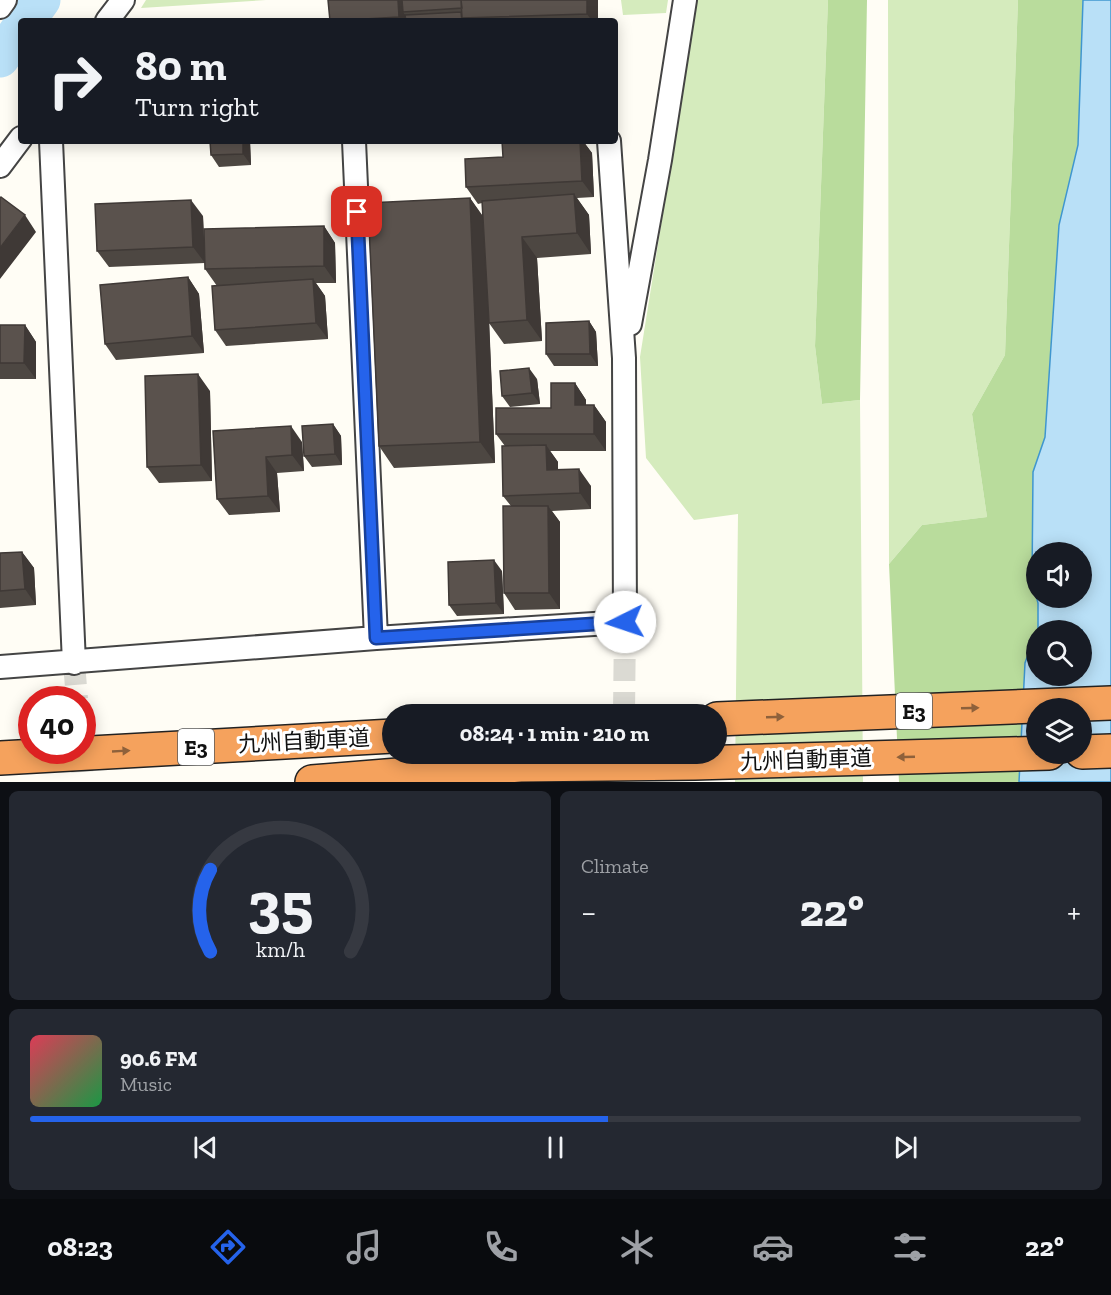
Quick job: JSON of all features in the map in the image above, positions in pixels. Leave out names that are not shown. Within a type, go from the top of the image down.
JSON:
[{"type":"highway","name":"九州自動車道","points":[[727,719],[1111,703]]},
{"type":"highway","name":"九州自動車道","points":[[0,758],[382,737]]},
{"type":"highway","points":[[1092,752],[1111,751]]},
{"type":"highway","name":"九州自動車道","points":[[312,782],[520,765],[695,764],[1026,754]]},
{"type":"street","points":[[0,6],[5,0]]},
{"type":"street","points":[[109,18],[123,0]]},
{"type":"street","points":[[624,358],[660,160],[685,0]]},
{"type":"street","points":[[0,166],[18,142]]},
{"type":"street","points":[[51,144],[74,663]]},
{"type":"street","points":[[354,144],[376,638]]},
{"type":"street","points":[[0,667],[376,638],[625,622],[624,358],[609,144]]},
{"type":"green space","points":[[146,0],[266,0],[141,8]]},
{"type":"green space","points":[[621,0],[668,0],[666,13],[623,15]]},
{"type":"green space","points":[[697,0],[828,0],[815,346],[822,404],[860,400],[863,782],[735,782],[738,514],[694,520],[646,458],[640,357]]},
{"type":"green space","points":[[828,0],[867,0],[860,400],[822,404],[815,346]]},
{"type":"green space","points":[[888,0],[1018,0],[1005,355],[972,414],[987,517],[922,525],[889,564]]},
{"type":"green space","points":[[1018,0],[1083,0],[1078,145],[1059,225],[1045,437],[1033,472],[1032,542],[1026,542],[1026,608],[1038,608],[1039,620],[1026,620],[1019,782],[899,782],[889,564],[922,525],[987,517],[972,414],[1005,355]]},
{"type":"water","points":[[1083,0],[1111,0],[1111,782],[1019,782],[1026,660],[1026,686],[1092,686],[1092,620],[1038,620],[1038,608],[1092,608],[1092,542],[1032,542],[1033,472],[1045,437],[1059,225],[1078,145]]},
{"type":"building","points":[[328,0],[398,0],[399,17],[330,18]]},
{"type":"building","points":[[402,0],[461,0],[462,8],[403,12]]},
{"type":"building","points":[[461,0],[587,0],[587,14],[462,18]]},
{"type":"building","points":[[461,12],[462,18],[406,18],[405,15]]},
{"type":"building","points":[[210,144],[243,144],[243,154],[211,155]]},
{"type":"building","points":[[502,144],[580,144],[582,181],[466,187],[465,159],[503,157]]},
{"type":"building","points":[[574,194],[577,233],[522,237],[527,320],[489,323],[482,201]]},
{"type":"building","points":[[0,198],[25,215],[0,248]]},
{"type":"building","points":[[470,198],[480,442],[379,446],[368,203]]},
{"type":"building","points":[[191,200],[193,247],[97,251],[95,204]]},
{"type":"building","points":[[324,226],[324,266],[205,269],[204,229]]},
{"type":"building","points":[[188,277],[192,336],[105,344],[100,285]]},
{"type":"building","points":[[313,279],[316,323],[215,330],[212,286]]},
{"type":"building","points":[[589,321],[590,354],[546,354],[546,323]]},
{"type":"building","points":[[0,325],[25,325],[24,363],[0,363]]},
{"type":"building","points":[[529,368],[532,393],[502,396],[500,371]]},
{"type":"building","points":[[198,374],[201,465],[147,467],[145,376]]},
{"type":"building","points":[[551,383],[575,383],[575,405],[594,405],[594,434],[496,434],[496,408],[551,408]]},
{"type":"building","points":[[333,424],[335,454],[304,456],[302,426]]},
{"type":"building","points":[[291,426],[292,455],[266,457],[268,496],[217,499],[213,431]]},
{"type":"building","points":[[546,445],[547,470],[579,469],[580,493],[503,496],[502,446]]},
{"type":"building","points":[[503,506],[548,506],[549,593],[504,593]]},
{"type":"building","points":[[22,552],[25,589],[0,591],[0,553]]},
{"type":"building","points":[[494,560],[496,603],[449,605],[448,562]]},
{"type":"waterway","points":[[28,18],[41,0]]},
{"type":"waterway","points":[[0,58],[18,32]]},
{"type":"tunnel","points":[[624,704],[625,622]]},
{"type":"tunnel","points":[[74,663],[76,686]]},
{"type":"tunnel","points":[[82,764],[83,782]]},
{"type":"route","points":[[357,212],[376,638],[625,622]]}]
